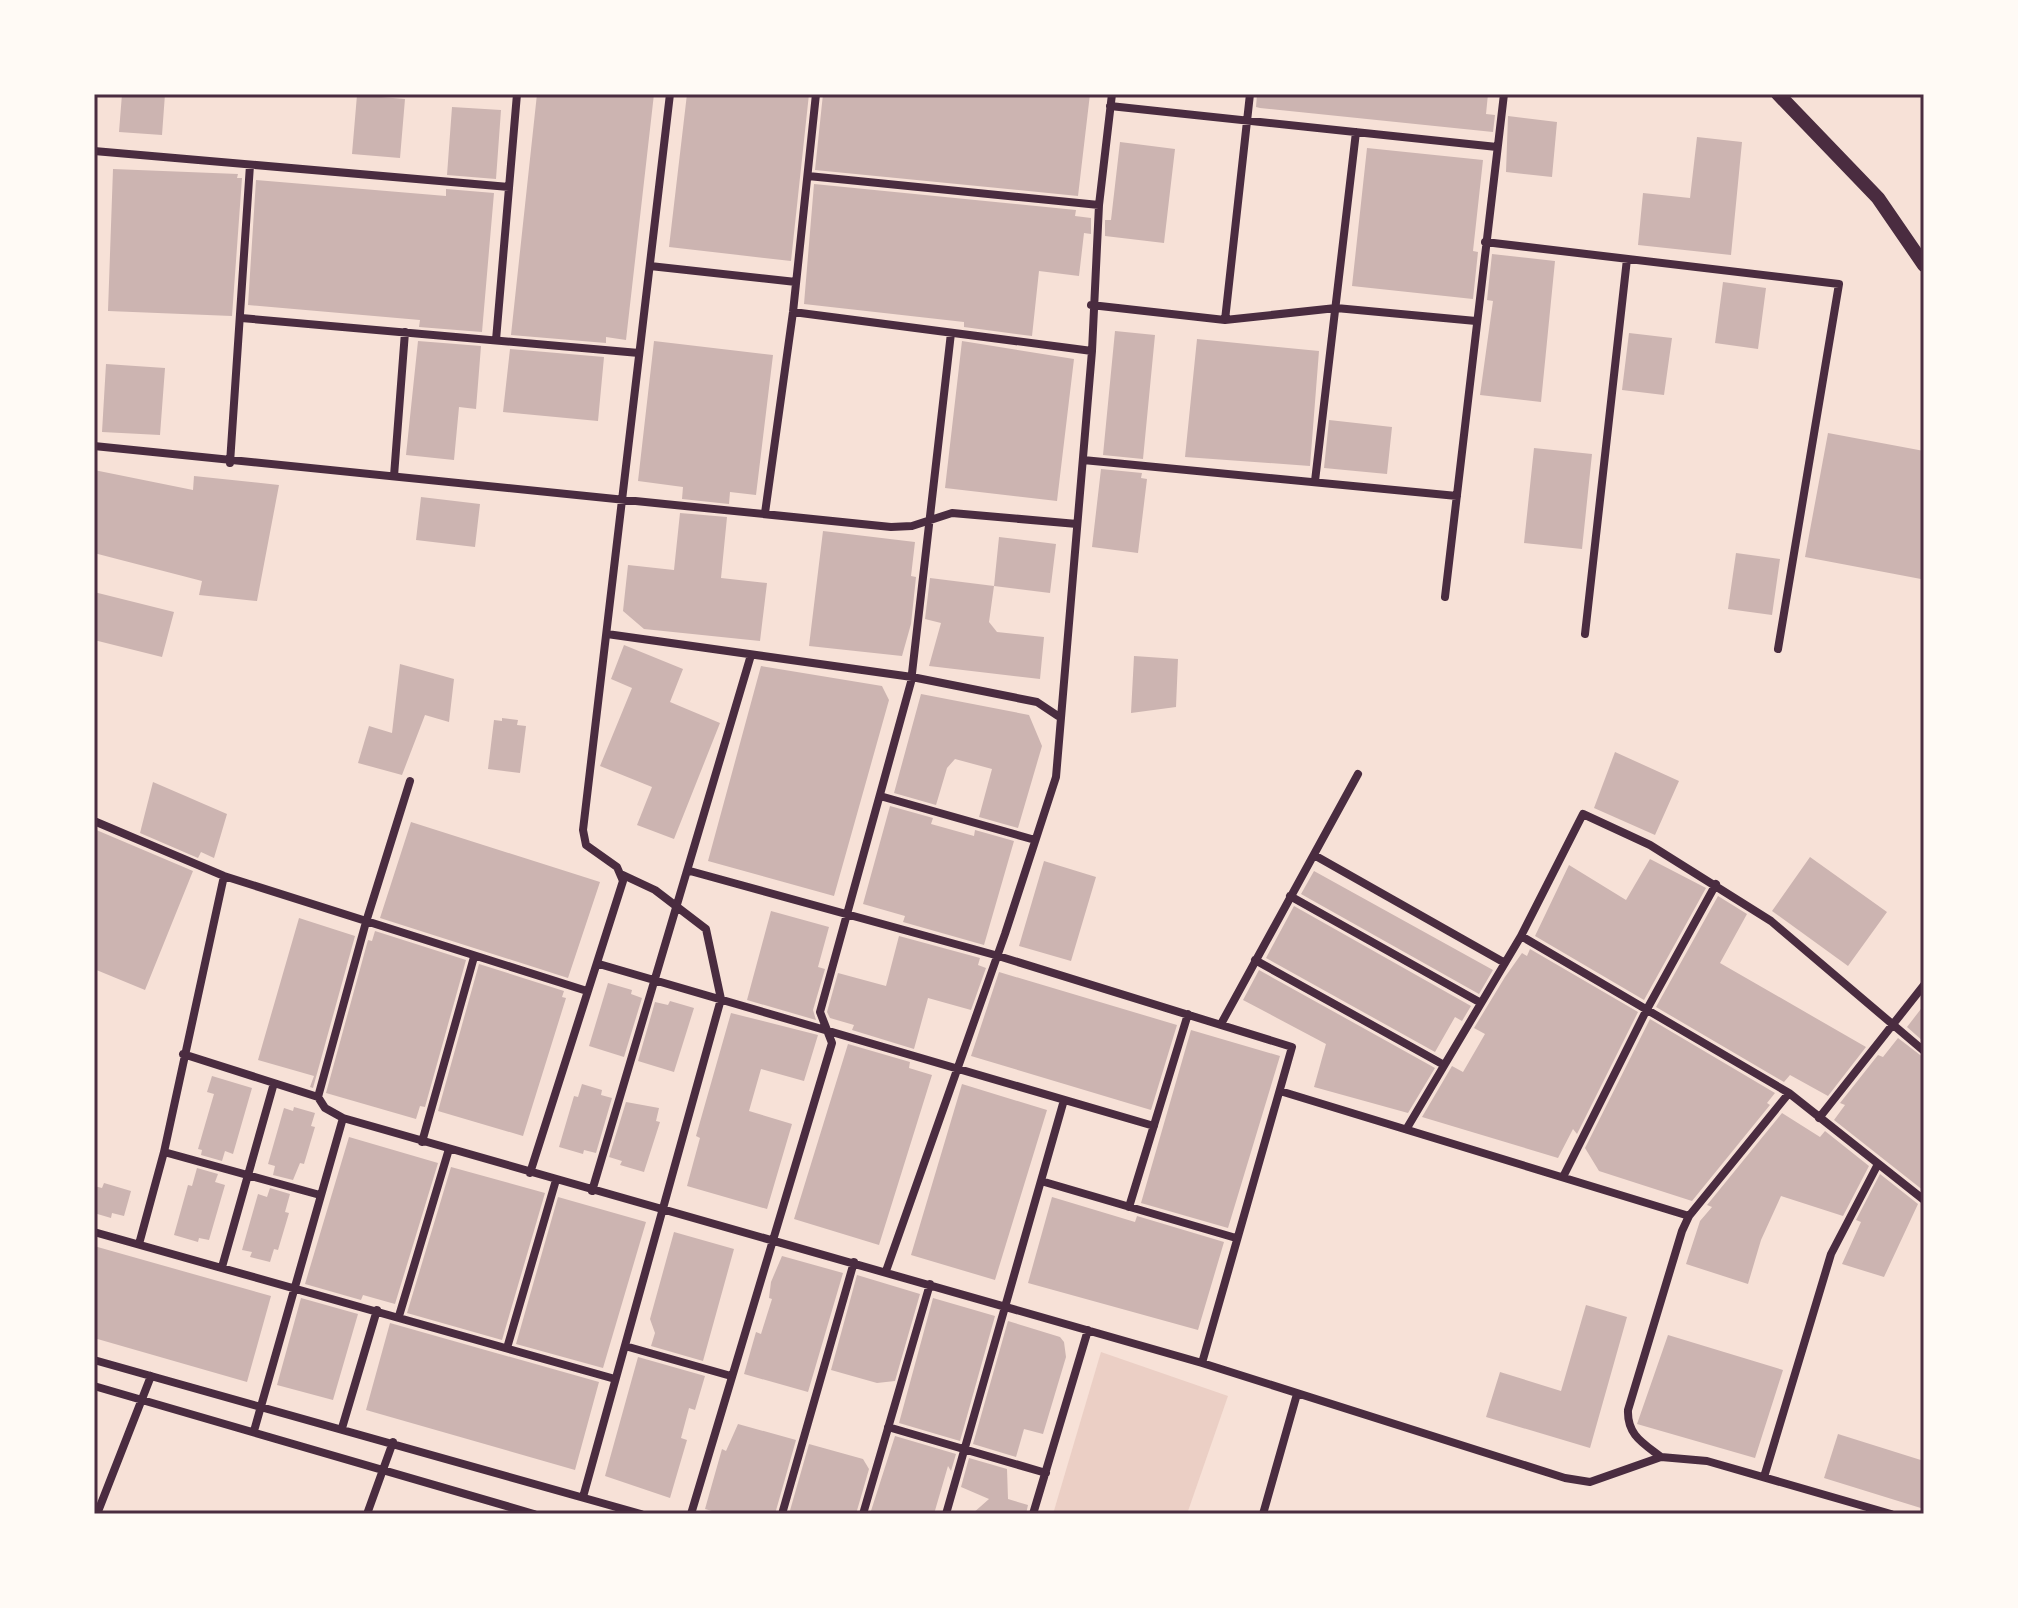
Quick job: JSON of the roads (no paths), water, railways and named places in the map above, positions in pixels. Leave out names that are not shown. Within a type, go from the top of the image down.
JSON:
[{"type":"street","points":[[496,340],[517,94]]},
{"type":"street","points":[[583,1497],[721,999],[706,929],[655,890],[623,875],[617,867],[586,845],[583,830],[670,94]]},
{"type":"street","points":[[765,513],[793,312],[816,94]]},
{"type":"street","points":[[886,1271],[1056,777],[1058,716],[1092,351],[1091,305],[1099,205],[1112,94]]},
{"type":"street","points":[[1225,320],[1250,94]]},
{"type":"street","points":[[1445,597],[1504,94]]},
{"type":"street","points":[[1778,94],[1878,198],[1924,265]]},
{"type":"street","points":[[1110,106],[1497,147]]},
{"type":"street","points":[[1315,481],[1356,132]]},
{"type":"street","points":[[94,151],[509,187]]},
{"type":"street","points":[[230,463],[250,165]]},
{"type":"street","points":[[808,176],[1099,205]]},
{"type":"street","points":[[1485,242],[1839,284],[1778,649]]},
{"type":"street","points":[[1585,634],[1627,259]]},
{"type":"street","points":[[650,266],[796,282]]},
{"type":"street","points":[[1091,305],[1225,320],[1336,308],[1476,321]]},
{"type":"street","points":[[793,312],[1092,351]]},
{"type":"street","points":[[241,318],[639,353]]},
{"type":"street","points":[[394,476],[405,332]]},
{"type":"street","points":[[691,1514],[832,1043],[823,1027],[820,1012],[912,677],[951,333]]},
{"type":"street","points":[[94,446],[230,463],[394,476],[891,527],[912,526],[952,513],[1077,524]]},
{"type":"street","points":[[1083,460],[1457,496]]},
{"type":"street","points":[[607,634],[912,677],[1037,702],[1058,716]]},
{"type":"street","points":[[592,1191],[690,871],[751,655]]},
{"type":"street","points":[[1221,1024],[1358,774]]},
{"type":"street","points":[[318,1097],[366,922],[410,781]]},
{"type":"street","points":[[880,796],[1035,840]]},
{"type":"street","points":[[1407,1128],[1521,936],[1583,814],[1650,845],[1771,921],[1924,1051]]},
{"type":"street","points":[[94,821],[224,876],[587,991]]},
{"type":"street","points":[[1314,855],[1505,963]]},
{"type":"street","points":[[690,871],[995,955],[1292,1047],[1202,1363]]},
{"type":"street","points":[[530,1173],[587,991],[599,964],[623,875]]},
{"type":"street","points":[[139,1244],[164,1152],[224,876]]},
{"type":"street","points":[[1564,1175],[1646,1011],[1716,884]]},
{"type":"street","points":[[1290,896],[1481,1003]]},
{"type":"street","points":[[1521,936],[1789,1093],[1924,1200]]},
{"type":"street","points":[[422,1142],[474,957]]},
{"type":"street","points":[[1255,960],[1444,1065]]},
{"type":"street","points":[[599,964],[1154,1126]]},
{"type":"street","points":[[1819,1118],[1924,985]]},
{"type":"street","points":[[1129,1207],[1188,1014]]},
{"type":"street","points":[[183,1054],[318,1097],[325,1108],[343,1118],[1202,1363],[1565,1478],[1590,1482],[1661,1457],[1707,1461],[1891,1514]]},
{"type":"street","points":[[222,1267],[274,1083]]},
{"type":"street","points":[[1280,1091],[1564,1175],[1689,1216]]},
{"type":"street","points":[[1661,1457],[1632,1434],[1627,1424],[1628,1410],[1689,1216],[1789,1093]]},
{"type":"street","points":[[946,1514],[1064,1100]]},
{"type":"street","points":[[254,1431],[343,1118]]},
{"type":"street","points":[[399,1316],[449,1149]]},
{"type":"street","points":[[164,1152],[320,1195]]},
{"type":"street","points":[[1764,1477],[1831,1254],[1878,1164]]},
{"type":"street","points":[[507,1348],[556,1180]]},
{"type":"street","points":[[1041,1181],[1236,1238]]},
{"type":"street","points":[[94,1232],[615,1379]]},
{"type":"street","points":[[782,1514],[854,1262]]},
{"type":"street","points":[[863,1514],[930,1284]]},
{"type":"street","points":[[342,1428],[377,1310]]},
{"type":"street","points":[[1033,1514],[1088,1330]]},
{"type":"street","points":[[625,1346],[731,1376]]},
{"type":"street","points":[[94,1360],[640,1514]]},
{"type":"street","points":[[97,1514],[151,1376]]},
{"type":"street","points":[[94,1386],[386,1469],[512,1511],[534,1514]]},
{"type":"street","points":[[1263,1514],[1297,1394]]},
{"type":"street","points":[[888,1427],[1046,1473]]},
{"type":"street","points":[[367,1514],[386,1469],[393,1442]]}]
